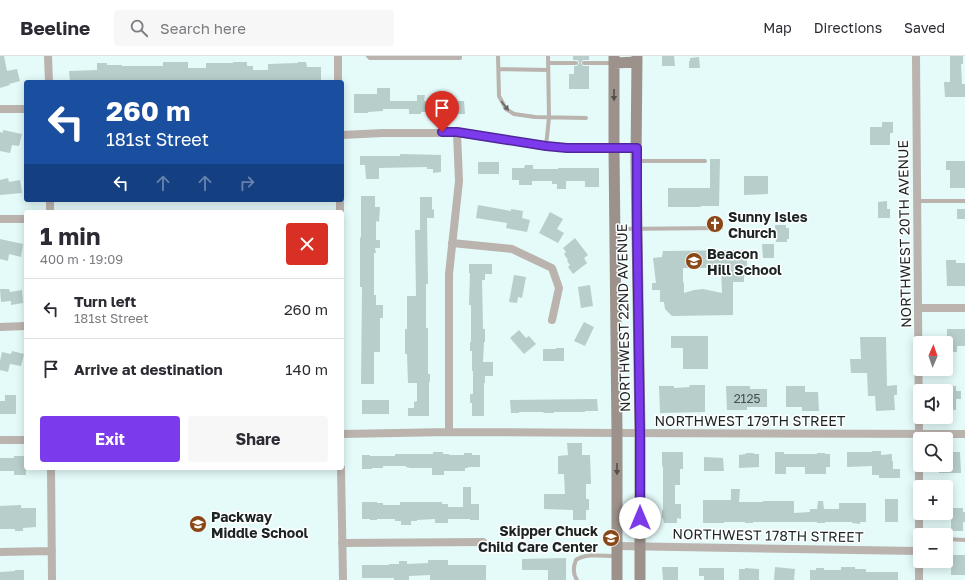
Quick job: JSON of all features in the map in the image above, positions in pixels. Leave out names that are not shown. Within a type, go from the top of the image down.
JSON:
[{"type":"main road","points":[[614,59],[637,59]]},
{"type":"main road","name":"NORTHWEST 22ND AVENUE","points":[[614,59],[617,580]]},
{"type":"main road","name":"NORTHWEST 22ND AVENUE","points":[[637,59],[636,161],[640,433],[640,580]]},
{"type":"street","points":[[48,56],[49,80]]},
{"type":"street","points":[[338,56],[338,80]]},
{"type":"street","name":"NORTHWEST 20TH AVENUE","points":[[916,56],[919,432]]},
{"type":"street","points":[[0,110],[24,109]]},
{"type":"street","points":[[344,135],[457,132],[567,148],[637,148]]},
{"type":"street","points":[[449,432],[449,274],[459,181],[457,132]]},
{"type":"street","points":[[0,219],[24,219]]},
{"type":"street","points":[[452,243],[512,249],[552,268],[559,288],[552,320]]},
{"type":"street","points":[[918,308],[965,308]]},
{"type":"street","points":[[0,327],[24,326]]},
{"type":"street","name":"NORTHWEST 179TH STREET","points":[[344,434],[449,432],[913,434]]},
{"type":"street","name":"NORTHWEST 179TH STREET","points":[[953,434],[965,434]]},
{"type":"street","points":[[0,440],[24,440]]},
{"type":"street","points":[[51,470],[52,580]]},
{"type":"street","points":[[341,470],[343,580]]},
{"type":"street","name":"NORTHWEST 20TH AVENUE","points":[[919,472],[919,528]]},
{"type":"street","points":[[342,543],[484,542]]},
{"type":"street","name":"NORTHWEST 178TH STREET","points":[[617,551],[640,546],[913,550]]},
{"type":"street","points":[[0,552],[52,552]]},
{"type":"street","name":"NORTHWEST 20TH AVENUE","points":[[918,568],[918,580]]},
{"type":"lane","points":[[368,56],[370,58],[460,58],[460,56]]},
{"type":"lane","points":[[498,56],[499,96],[506,109],[514,114],[535,117],[586,118]]},
{"type":"lane","points":[[546,146],[549,118],[548,56]]},
{"type":"lane","points":[[584,63],[614,59]]},
{"type":"lane","points":[[548,64],[576,63]]},
{"type":"lane","points":[[499,69],[548,70]]},
{"type":"lane","points":[[636,161],[704,161]]},
{"type":"lane","points":[[917,201],[965,201]]},
{"type":"lane","points":[[614,229],[721,228]]},
{"type":"lane","points":[[953,539],[965,540]]},
{"type":"lane","points":[[577,580],[574,576],[574,566],[576,560],[580,557],[617,551]]},
{"type":"building","points":[[0,56],[4,56],[7,71],[17,69],[20,81],[0,88]]},
{"type":"building","points":[[573,56],[589,56],[589,60],[583,60],[581,63],[583,66],[589,66],[589,89],[569,89],[569,74],[574,74],[574,66],[577,66],[579,63],[578,60],[573,60]]},
{"type":"building","points":[[662,56],[674,56],[675,66],[662,66]]},
{"type":"building","points":[[950,56],[963,56],[963,64],[961,64],[962,84],[965,84],[965,97],[945,97],[944,82],[950,82]]},
{"type":"building","points":[[699,57],[700,68],[689,68],[690,58]]},
{"type":"building","points":[[163,62],[188,62],[188,68],[206,68],[206,63],[247,62],[247,66],[253,66],[253,70],[268,70],[268,64],[306,62],[307,67],[321,67],[321,80],[70,80],[69,71],[97,70],[97,63],[122,66],[163,66]]},
{"type":"building","points":[[377,88],[390,88],[390,101],[417,101],[417,95],[425,95],[424,101],[434,101],[433,112],[409,114],[409,109],[383,109],[383,111],[354,113],[354,94],[377,94]]},
{"type":"building","points":[[448,101],[464,101],[465,114],[444,114],[444,107],[448,107]]},
{"type":"building","points":[[882,122],[893,122],[893,133],[890,133],[890,145],[870,145],[870,127],[882,127]]},
{"type":"building","points":[[3,130],[22,134],[19,146],[12,145],[10,153],[0,151],[0,132],[3,133]]},
{"type":"building","points":[[400,154],[441,155],[441,172],[433,173],[433,169],[427,169],[427,167],[379,168],[379,179],[366,179],[365,165],[360,165],[360,156],[400,156]]},
{"type":"building","points":[[710,159],[720,159],[719,206],[668,207],[668,188],[710,188]]},
{"type":"building","points":[[946,161],[965,161],[965,188],[950,188],[950,170],[946,170]]},
{"type":"building","points":[[478,162],[499,162],[499,174],[478,174]]},
{"type":"building","points":[[525,165],[533,165],[533,169],[599,168],[599,187],[585,187],[585,181],[566,181],[566,189],[557,189],[557,184],[552,184],[552,181],[532,181],[532,185],[519,185],[519,180],[512,180],[512,168],[524,168]]},
{"type":"building","points":[[744,176],[768,176],[768,194],[744,195]]},
{"type":"building","points":[[8,178],[9,182],[20,180],[22,193],[0,195],[0,180]]},
{"type":"building","points":[[361,196],[375,196],[375,207],[380,207],[379,222],[376,221],[376,240],[380,240],[380,248],[375,248],[376,253],[374,253],[374,295],[376,295],[376,305],[383,305],[383,318],[380,318],[380,352],[374,352],[374,384],[361,384]]},
{"type":"building","points":[[420,197],[432,197],[432,209],[434,210],[434,218],[427,218],[428,284],[426,284],[426,328],[428,328],[428,374],[430,374],[429,416],[408,416],[408,408],[414,408],[414,402],[417,401],[417,383],[408,383],[407,354],[405,354],[405,329],[407,329],[407,296],[416,296],[415,230],[420,230]]},
{"type":"building","points":[[887,201],[887,209],[890,209],[890,218],[878,218],[878,202]]},
{"type":"building","points":[[478,205],[511,211],[511,209],[523,211],[522,218],[530,220],[527,232],[506,228],[507,223],[476,218]]},
{"type":"building","points":[[957,209],[965,209],[965,219],[957,219]]},
{"type":"building","points":[[550,212],[563,219],[557,229],[564,233],[558,243],[539,233]]},
{"type":"building","points":[[775,225],[786,225],[786,228],[789,228],[789,239],[787,239],[787,242],[776,242]]},
{"type":"building","points":[[575,238],[588,255],[584,258],[587,263],[573,274],[568,267],[570,265],[564,254],[566,252],[563,248]]},
{"type":"building","points":[[0,239],[23,244],[21,257],[9,254],[8,261],[0,259]]},
{"type":"building","points":[[762,244],[774,244],[774,258],[763,258]]},
{"type":"building","points":[[745,250],[745,255],[747,255],[747,276],[744,276],[744,282],[733,282],[733,315],[672,316],[665,309],[664,302],[660,302],[660,290],[652,290],[652,283],[656,283],[653,258],[662,257],[663,251]],"holes":[[[683,268],[721,268],[722,293],[703,289],[684,293]]]},
{"type":"building","points":[[946,260],[956,260],[956,263],[965,263],[965,286],[947,286]]},
{"type":"building","points":[[469,264],[492,264],[492,274],[485,274],[485,280],[482,280],[483,329],[485,329],[483,362],[493,362],[493,376],[485,376],[484,416],[472,416],[472,403],[470,403],[470,394],[473,394],[473,371],[472,351],[470,351],[471,305],[469,305]]},
{"type":"building","points":[[514,275],[526,277],[522,298],[518,297],[517,303],[509,302]]},
{"type":"building","points":[[590,285],[593,306],[581,308],[578,287]]},
{"type":"building","points":[[0,289],[9,289],[10,292],[22,290],[23,303],[11,305],[11,301],[1,302]]},
{"type":"building","points":[[584,322],[594,327],[585,346],[574,341]]},
{"type":"building","points":[[947,329],[965,329],[965,346],[957,346],[957,352],[953,352],[953,336],[947,336]]},
{"type":"building","points":[[519,330],[526,338],[529,336],[536,344],[524,354],[510,338]]},
{"type":"building","points":[[671,336],[708,336],[708,369],[683,369],[683,348],[671,348]]},
{"type":"building","points":[[860,337],[886,337],[887,386],[897,385],[897,395],[894,395],[895,410],[876,411],[875,396],[868,396],[867,373],[851,373],[850,359],[861,359]]},
{"type":"building","points":[[564,348],[564,361],[543,361],[543,349]]},
{"type":"building","points":[[12,351],[24,354],[21,366],[10,364],[8,372],[0,370],[2,352],[11,354]]},
{"type":"building","points":[[689,385],[705,385],[705,412],[660,413],[659,386],[674,386],[674,388],[690,387]]},
{"type":"building","points":[[726,386],[750,386],[750,389],[767,389],[767,407],[747,407],[747,410],[727,410]]},
{"type":"building","points":[[786,386],[805,386],[805,392],[818,392],[819,411],[802,411],[802,407],[786,407]]},
{"type":"building","points":[[953,386],[956,386],[956,391],[961,391],[961,399],[956,399],[956,410],[953,410]]},
{"type":"building","points":[[5,395],[16,395],[16,414],[0,414],[0,401],[5,401]]},
{"type":"building","points":[[597,399],[598,411],[511,413],[510,400]]},
{"type":"building","points":[[362,400],[389,400],[389,414],[362,414]]},
{"type":"building","points":[[567,443],[582,443],[582,455],[590,455],[591,484],[586,484],[586,499],[589,499],[589,510],[586,510],[586,520],[573,520],[573,510],[544,509],[544,494],[565,494],[564,474],[558,474],[558,456],[568,455]]},
{"type":"building","points":[[881,451],[881,455],[892,454],[893,469],[900,469],[900,478],[879,478],[879,475],[872,475],[872,466],[847,467],[847,452]]},
{"type":"building","points":[[433,452],[443,452],[443,454],[449,455],[464,455],[464,453],[472,453],[472,455],[480,455],[480,467],[468,467],[465,468],[465,471],[444,471],[444,475],[432,475],[432,468],[410,468],[406,466],[383,466],[383,468],[362,469],[362,455],[395,456],[395,454],[433,454]]},
{"type":"building","points":[[662,452],[683,452],[683,469],[680,469],[680,485],[675,485],[675,504],[681,504],[681,519],[677,518],[677,523],[664,523],[662,518]]},
{"type":"building","points":[[775,452],[784,452],[784,454],[830,454],[830,467],[826,467],[826,474],[805,474],[805,467],[786,467],[786,474],[775,474]]},
{"type":"building","points":[[953,452],[960,452],[961,473],[939,473],[953,472]]},
{"type":"building","points":[[746,453],[759,454],[759,467],[739,468],[739,455]]},
{"type":"building","points":[[14,456],[24,456],[24,470],[26,470],[26,475],[14,475],[14,471],[0,471],[0,458],[14,458]]},
{"type":"building","points":[[704,457],[723,458],[724,471],[704,471]]},
{"type":"building","points":[[463,487],[471,487],[471,504],[479,504],[479,520],[448,519],[448,523],[435,523],[435,519],[417,520],[411,521],[411,525],[401,525],[401,521],[395,521],[395,519],[362,519],[362,502],[377,502],[383,503],[383,505],[400,505],[400,502],[442,502],[442,504],[448,504],[448,507],[463,507]]},
{"type":"building","points":[[731,489],[740,489],[739,502],[794,501],[794,513],[810,512],[810,509],[817,509],[818,501],[823,501],[824,509],[839,509],[839,503],[866,503],[866,522],[860,522],[860,524],[852,522],[703,523],[703,500],[731,500]]},
{"type":"building","points":[[885,499],[898,499],[898,522],[885,522]]},
{"type":"building","points":[[21,505],[21,508],[36,508],[36,527],[23,528],[23,531],[15,531],[15,529],[0,529],[0,506]]},
{"type":"building","points":[[953,508],[963,508],[963,512],[965,512],[965,522],[963,522],[963,531],[953,531],[953,528],[951,528]]},
{"type":"building","points":[[953,555],[965,555],[965,575],[951,575],[951,568],[953,568]]},
{"type":"building","points":[[566,558],[566,580],[548,580],[548,570],[522,570],[522,559]]},
{"type":"building","points":[[428,560],[448,560],[448,565],[486,565],[486,580],[430,580],[430,575],[409,576],[409,580],[394,580],[394,578],[362,578],[362,565],[399,564],[399,561],[407,561],[407,564],[428,563]]},
{"type":"building","points":[[662,567],[678,567],[678,580],[663,580]]},
{"type":"building","points":[[775,567],[795,569],[794,580],[774,580]]},
{"type":"building","points":[[841,567],[866,569],[866,572],[898,572],[898,580],[810,580],[810,570],[824,568],[824,570],[841,570]]},
{"type":"building","points":[[699,568],[724,568],[724,580],[704,580],[704,576],[699,576]]},
{"type":"building","points":[[739,569],[759,569],[759,580],[739,580]]},
{"type":"building","points":[[24,570],[24,580],[0,580],[0,572]]},
{"type":"place","name":"Sunny Isles Church","points":[[715,224]]},
{"type":"place","name":"Beacon Hill School","points":[[694,261]]},
{"type":"place","name":"Packway Middle School","points":[[198,524]]},
{"type":"place","name":"Skipper Chuck Child Care Center","points":[[611,538]]},
{"type":"route","points":[[442,132],[457,132],[567,148],[637,148],[640,518]]}]
